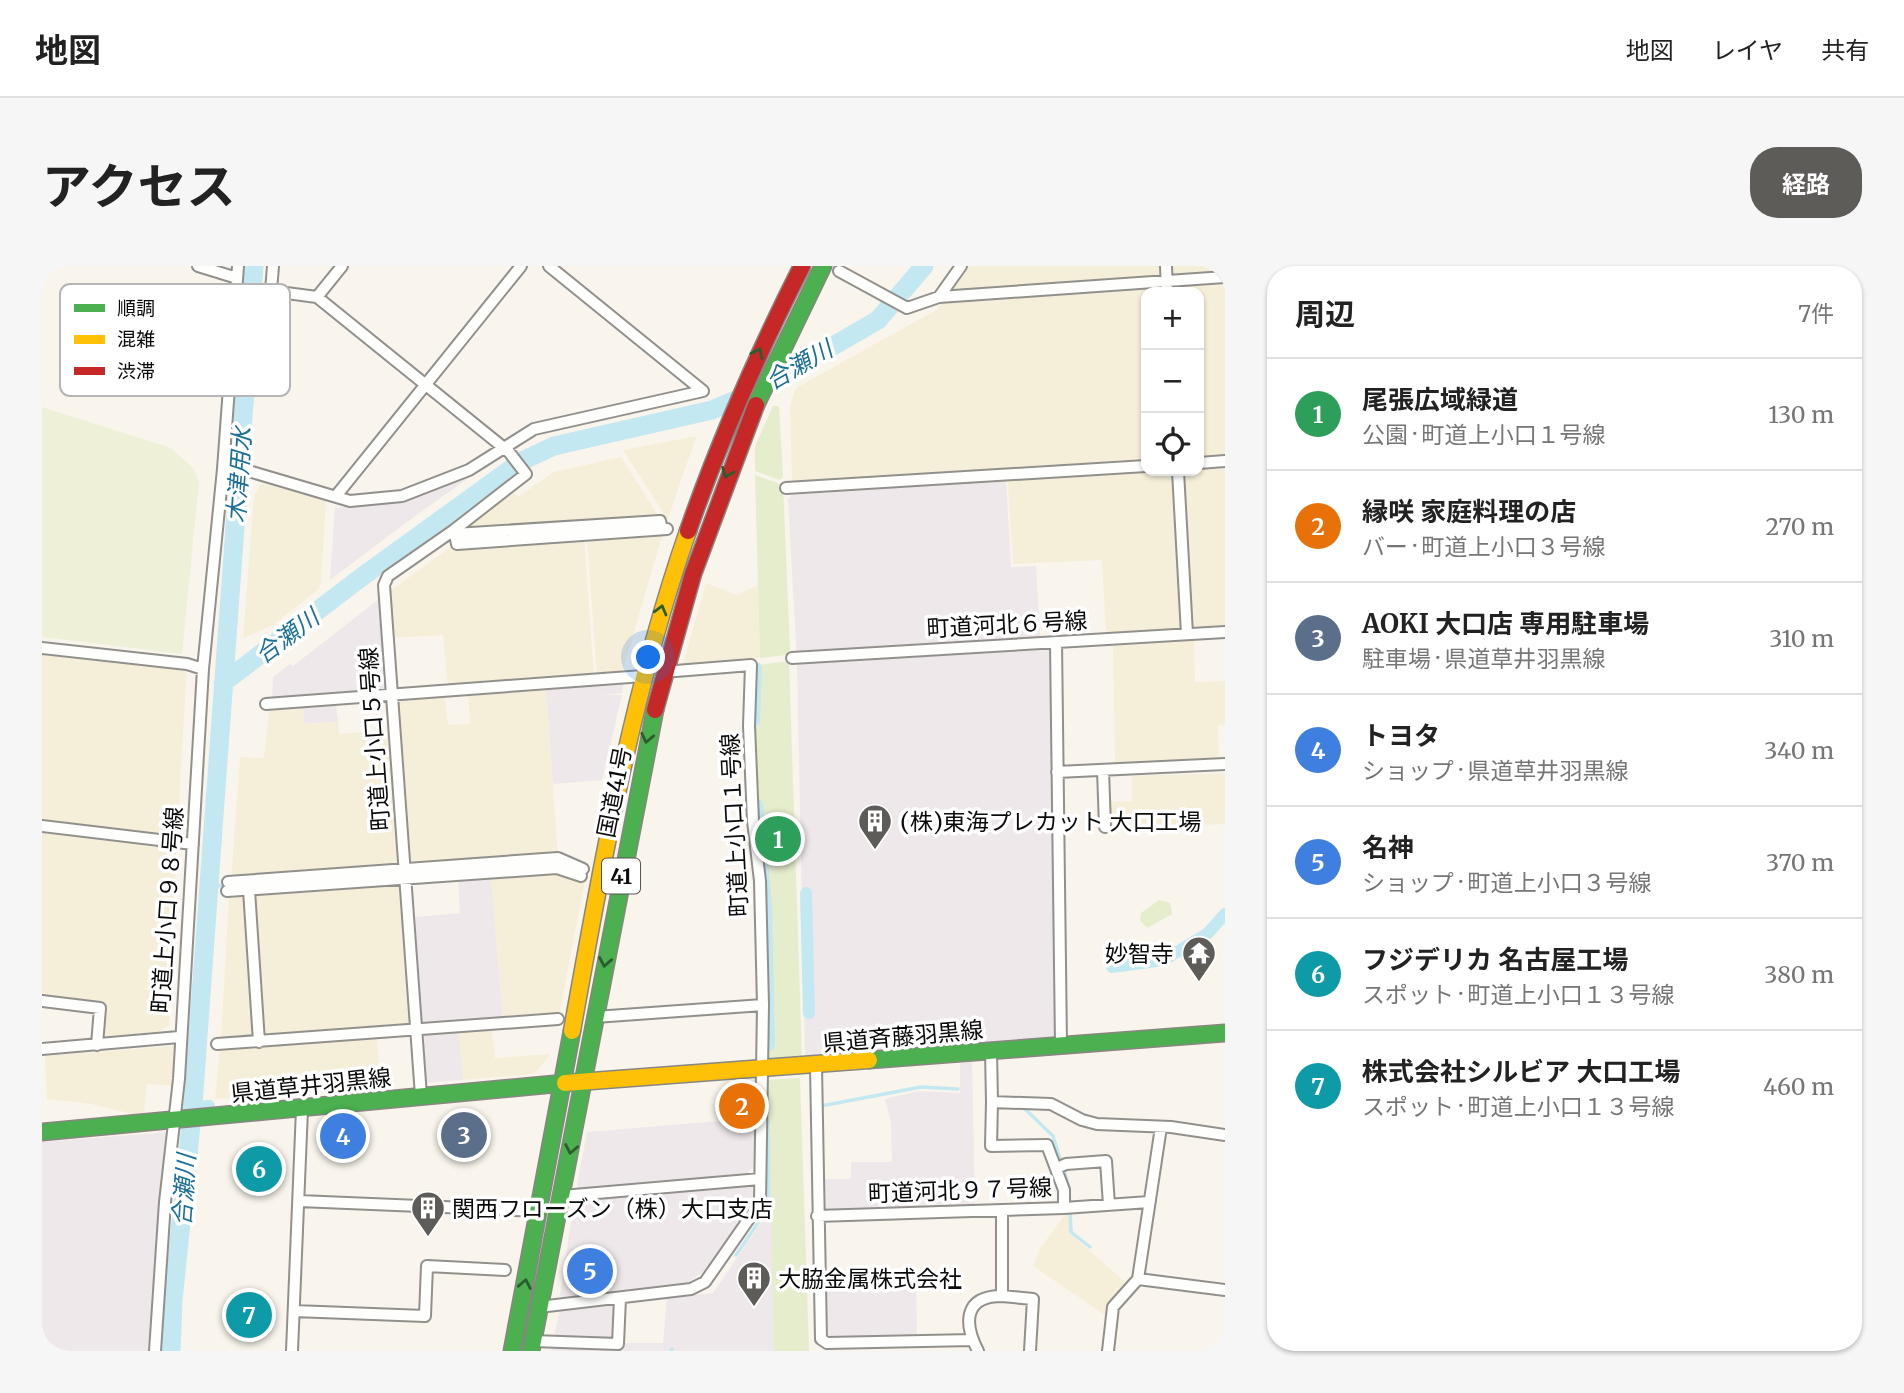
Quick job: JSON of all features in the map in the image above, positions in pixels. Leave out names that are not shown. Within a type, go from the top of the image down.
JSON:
[{"type":"main road","name":"国道41号","points":[[512,1351],[623,763],[643,676],[681,546],[721,439],[739,394],[803,266]]},
{"type":"main road","name":"国道41号","points":[[532,1346],[584,1082],[641,768],[662,672],[709,518],[757,399],[831,268]]},
{"type":"main road","name":"県道斉藤羽黒線","points":[[584,1082],[1225,1033]]},
{"type":"main road","name":"県道草井羽黒線","points":[[42,1132],[584,1082]]},
{"type":"street","points":[[198,266],[237,272]]},
{"type":"street","points":[[272,284],[273,266]]},
{"type":"street","points":[[290,293],[317,297],[342,266]]},
{"type":"street","points":[[337,496],[521,266]]},
{"type":"street","points":[[225,470],[249,471],[350,501],[402,496],[508,452],[534,429],[703,391],[548,266]]},
{"type":"street","points":[[939,298],[961,266]]},
{"type":"street","points":[[1166,266],[1167,286]]},
{"type":"street","points":[[831,268],[907,308],[939,298],[1167,286],[1225,277]]},
{"type":"street","name":"町道上小口５号線","points":[[317,297],[508,452],[526,474],[455,532],[388,576],[384,582],[421,1096]]},
{"type":"street","name":"町道上小口９８号線","points":[[155,1351],[178,1079],[203,669],[225,470],[229,396]]},
{"type":"street","points":[[1204,463],[1225,461]]},
{"type":"street","points":[[786,488],[1141,466]]},
{"type":"street","points":[[1178,476],[1187,634]]},
{"type":"street","points":[[455,532],[660,520],[665,529]]},
{"type":"street","name":"町道河北６号線","points":[[792,658],[1225,632]]},
{"type":"street","points":[[1056,642],[1061,1045]]},
{"type":"street","points":[[42,648],[187,664],[203,669]]},
{"type":"street","name":"町道上小口１号線","points":[[539,1307],[691,1289],[705,1282],[760,1203],[761,1070],[764,1062],[760,881],[753,821],[749,737],[751,665],[662,672]]},
{"type":"street","points":[[266,704],[643,676]]},
{"type":"street","points":[[1057,772],[1225,764]]},
{"type":"street","points":[[1104,770],[1105,827]]},
{"type":"street","points":[[42,826],[193,844]]},
{"type":"street","points":[[406,874],[249,890],[228,887],[406,874],[556,868],[582,872]]},
{"type":"street","points":[[249,890],[259,1042]]},
{"type":"street","points":[[42,1001],[100,1008],[97,1045]]},
{"type":"street","points":[[595,1017],[763,1005]]},
{"type":"street","points":[[218,1044],[558,1019]]},
{"type":"street","points":[[42,1049],[179,1037]]},
{"type":"street","points":[[991,1051],[992,1102],[1051,1104],[1082,1120],[1097,1124],[1161,1127],[1225,1135]]},
{"type":"street","points":[[816,1066],[820,1337],[827,1343],[919,1346],[972,1340]]},
{"type":"street","name":"町道河北９７号線","points":[[817,1216],[1065,1208],[1058,1168],[1047,1145],[991,1146],[992,1102]]},
{"type":"street","points":[[292,1351],[302,1109]]},
{"type":"street","points":[[1108,1351],[1113,1307],[1138,1279],[1161,1127]]},
{"type":"street","points":[[1058,1168],[1066,1164],[1106,1161],[1110,1205]]},
{"type":"street","points":[[562,1196],[760,1179]]},
{"type":"street","points":[[299,1201],[539,1210]]},
{"type":"street","points":[[1065,1208],[1149,1202]]},
{"type":"street","points":[[1002,1210],[1002,1296]]},
{"type":"street","points":[[294,1311],[425,1316],[427,1266],[505,1269]]},
{"type":"street","points":[[1138,1279],[1225,1290]]},
{"type":"street","points":[[978,1351],[968,1333],[968,1312],[973,1306],[1002,1296],[1033,1299],[1030,1351]]},
{"type":"street","points":[[532,1346],[618,1345],[620,1298]]},
{"type":"shaded area","points":[[969,266],[1225,266],[1225,628],[1106,635],[1102,560],[1013,564],[1007,470],[792,484],[790,405],[796,388],[938,309],[948,290]]},
{"type":"shaded area","points":[[697,436],[683,474],[668,520],[623,450]]},
{"type":"shaded area","points":[[621,457],[659,517],[459,531],[514,493],[518,497],[554,472]]},
{"type":"shaded area","points":[[478,471],[330,580],[335,508],[411,499]]},
{"type":"shaded area","points":[[1006,478],[1011,567],[1036,566],[1041,646],[1051,646],[1058,1040],[805,1059],[797,662],[788,499],[794,493]]},
{"type":"shaded area","points":[[261,484],[323,497],[326,502],[321,582],[319,589],[273,625],[243,638],[254,495]]},
{"type":"shaded area","points":[[663,533],[622,673],[597,675],[587,538]]},
{"type":"shaded area","points":[[584,538],[594,675],[448,686],[443,635],[393,638],[390,591],[452,546]]},
{"type":"shaded area","points":[[706,583],[737,595],[758,585],[760,658],[682,667]]},
{"type":"shaded area","points":[[379,599],[386,688],[383,691],[272,699],[273,677],[290,664],[293,666]]},
{"type":"shaded area","points":[[1194,637],[1195,682],[1225,681],[1225,725],[1218,726],[1219,761],[1115,766],[1113,643]]},
{"type":"shaded area","points":[[42,652],[187,668],[177,835],[171,837],[42,822]]},
{"type":"shaded area","points":[[624,683],[622,693],[601,695],[622,695],[602,780],[553,784],[546,689]]},
{"type":"shaded area","points":[[546,689],[558,856],[509,859],[507,842],[508,859],[410,866],[398,702],[445,696],[448,725],[470,724],[468,695]]},
{"type":"shaded area","points":[[336,705],[338,722],[304,724],[303,707]]},
{"type":"shaded area","points":[[303,707],[304,724],[338,722],[339,734],[389,730],[399,867],[231,880],[240,757],[264,758],[269,710]]},
{"type":"shaded area","points":[[1225,773],[1225,824],[1108,828],[1107,802],[1132,801],[1132,776]]},
{"type":"shaded area","points":[[42,832],[176,848],[169,1025],[158,1032],[102,1039],[105,1004],[42,997]]},
{"type":"shaded area","points":[[556,871],[585,880],[559,1016],[503,1020],[491,875]]},
{"type":"shaded area","points":[[491,875],[503,1020],[425,1027],[422,1023],[414,917],[460,913],[458,878]]},
{"type":"shaded area","points":[[400,882],[412,1024],[261,1038],[251,892]]},
{"type":"shaded area","points":[[247,892],[257,1038],[221,1040],[229,896]]},
{"type":"shaded area","points":[[492,1028],[495,1058],[551,1054],[534,1074],[463,1080],[459,1031]]},
{"type":"shaded area","points":[[459,1031],[463,1080],[425,1083],[424,1033]]},
{"type":"shaded area","points":[[377,1037],[380,1087],[215,1099],[220,1048]]},
{"type":"shaded area","points":[[174,1046],[174,1086],[147,1084],[144,1113],[133,1114],[91,1104],[47,1099],[45,1056]]},
{"type":"shaded area","points":[[972,1062],[975,1206],[826,1210],[823,1207],[822,1179],[851,1179],[851,1162],[892,1162],[891,1123],[885,1099],[919,1091],[960,1093],[960,1063]]},
{"type":"shaded area","points":[[754,1118],[754,1167],[747,1173],[580,1189],[577,1185],[587,1132]]},
{"type":"shaded area","points":[[169,1132],[152,1351],[42,1351],[42,1142]]},
{"type":"shaded area","points":[[750,1185],[754,1189],[754,1199],[706,1270],[684,1285],[564,1298],[560,1295],[574,1202],[577,1199]]},
{"type":"shaded area","points":[[773,1205],[774,1351],[551,1351],[552,1346],[622,1350],[623,1343],[663,1343],[667,1298],[713,1293]]},
{"type":"shaded area","points":[[1066,1213],[1069,1213],[1069,1232],[1126,1283],[1110,1304],[1108,1317],[1033,1266],[1039,1250]]},
{"type":"shaded area","points":[[916,1282],[917,1335],[825,1335],[824,1285]]},
{"type":"shaded area","points":[[609,1304],[614,1309],[613,1335],[608,1338],[554,1336],[560,1310]]},
{"type":"green space","points":[[773,406],[779,406],[783,477],[780,480],[755,471],[755,446]]},
{"type":"green space","points":[[42,407],[171,448],[193,468],[199,482],[182,654],[42,637]]},
{"type":"green space","points":[[755,475],[783,485],[790,651],[786,655],[760,658]]},
{"type":"green space","points":[[789,661],[802,1058],[769,1061],[767,906],[754,728],[757,665]]},
{"type":"green space","points":[[1159,900],[1170,903],[1172,914],[1147,928],[1140,920],[1141,913]]},
{"type":"green space","points":[[800,1078],[809,1351],[774,1351],[768,1080]]},
{"type":"waterway","name":"合瀬川","points":[[253,284],[254,266]]},
{"type":"waterway","name":"合瀬川","points":[[223,683],[359,579],[522,461],[554,446],[712,410],[750,394],[878,320],[924,266]]},
{"type":"waterway","name":"合瀬川","points":[[171,1351],[173,1301],[193,1105],[245,396]]},
{"type":"waterway","points":[[754,720],[756,668]]},
{"type":"waterway","points":[[757,805],[766,906],[769,1045]]},
{"type":"waterway","points":[[209,885],[223,886]]},
{"type":"waterway","points":[[806,893],[809,1013]]},
{"type":"waterway","points":[[1112,967],[1164,960],[1208,933],[1225,914]]},
{"type":"waterway","points":[[821,1106],[921,1087],[958,1089]]},
{"type":"waterway","name":"合瀬川","points":[[178,1109],[209,1106]]},
{"type":"waterway","points":[[1025,1109],[1053,1136],[1069,1187],[1071,1232],[1090,1247]]},
{"type":"waterway","points":[[736,1255],[769,1207],[768,1121]]},
{"type":"traffic: fast","points":[[756,405],[823,266]]},
{"type":"traffic: fast","points":[[531,1351],[655,710]]},
{"type":"traffic: fast","points":[[512,1351],[572,1031]]},
{"type":"traffic: fast","points":[[869,1060],[1225,1033]]},
{"type":"traffic: fast","points":[[42,1132],[565,1083]]},
{"type":"traffic: slow","points":[[572,1031],[620,778],[650,653],[688,531]]},
{"type":"traffic: slow","points":[[565,1083],[869,1060]]},
{"type":"traffic: jam","points":[[688,531],[740,397],[802,266]]},
{"type":"traffic: jam","points":[[655,710],[693,574],[756,405]]},
{"type":"place","name":"尾張広域緑道","points":[[778,839]]},
{"type":"place","name":"(株)東海プレカット 大口工場","points":[[875,851]]},
{"type":"place","name":"妙智寺","points":[[1199,983]]},
{"type":"place","name":"縁咲 家庭料理の店","points":[[742,1106]]},
{"type":"place","name":"AOKI 大口店 専用駐車場","points":[[464,1135]]},
{"type":"place","name":"トヨタ","points":[[343,1136]]},
{"type":"place","name":"フジデリカ 名古屋工場","points":[[259,1169]]},
{"type":"place","name":"関西フローズン（株）大口支店","points":[[428,1238]]},
{"type":"place","name":"名神","points":[[590,1271]]},
{"type":"place","name":"大脇金属株式会社","points":[[754,1308]]},
{"type":"place","name":"株式会社シルビア 大口工場","points":[[249,1315]]},
{"type":"water label","name":"木津用水","points":[[239,475]]}]
